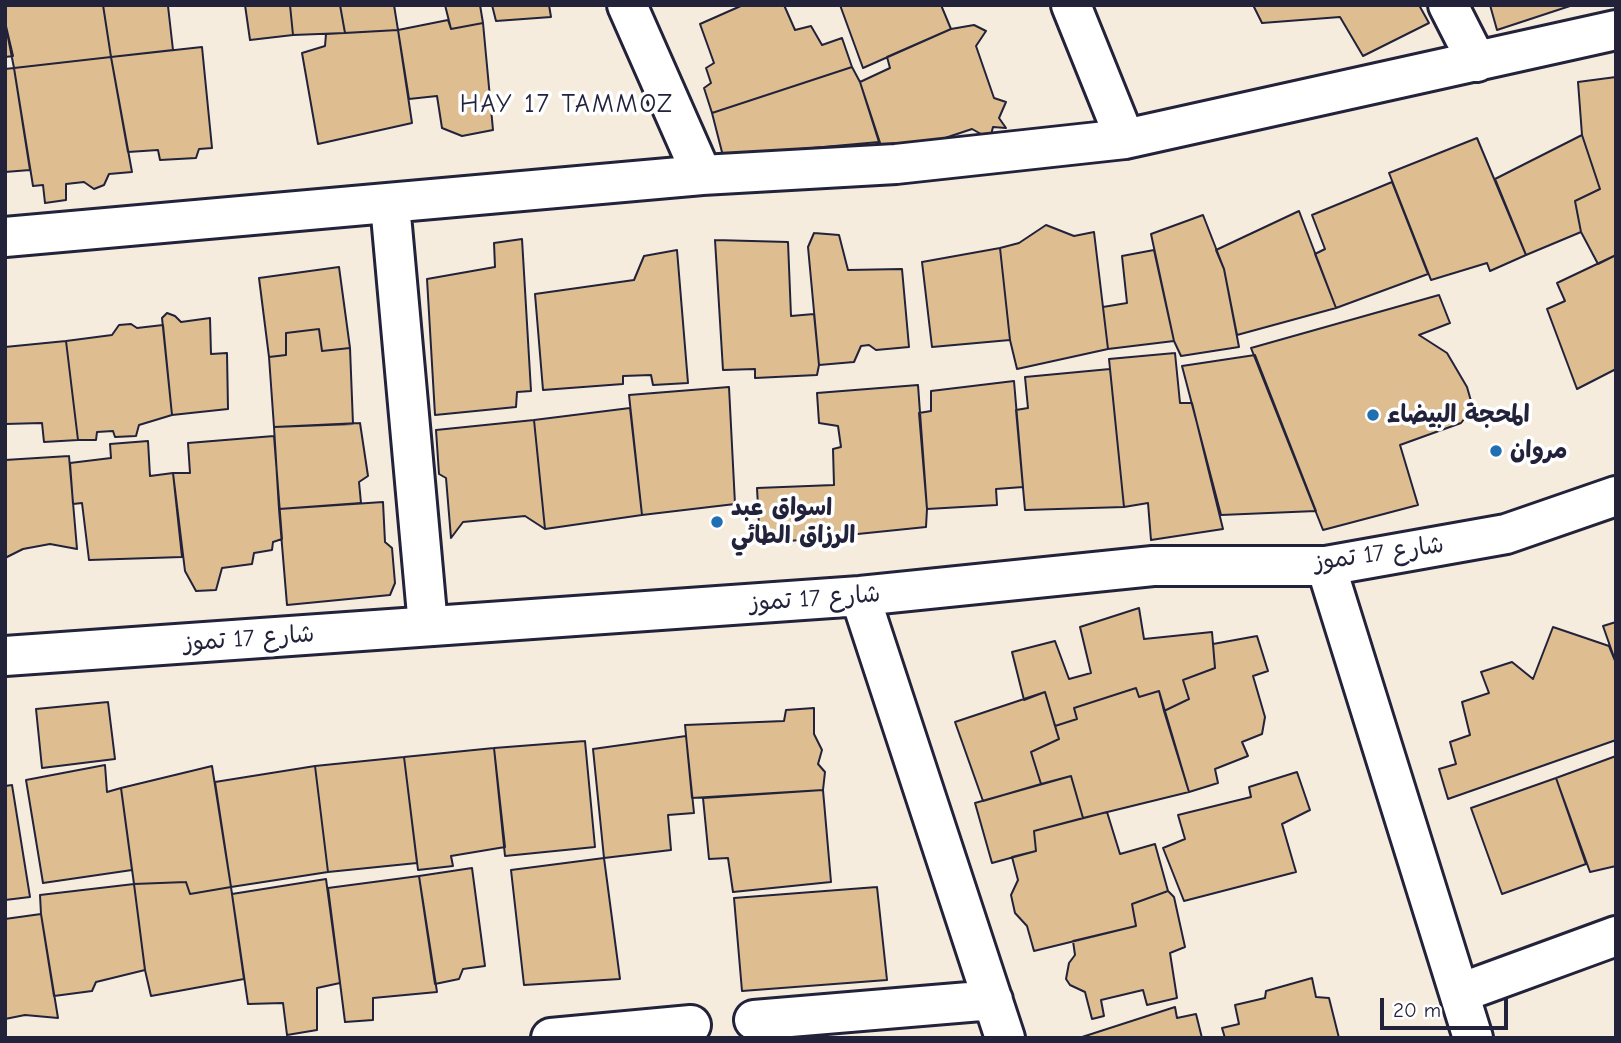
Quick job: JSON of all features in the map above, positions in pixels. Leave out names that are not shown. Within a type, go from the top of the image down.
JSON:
[{"type":"street","points":[[627,5],[702,176]]},
{"type":"street","points":[[1071,5],[1125,139]]},
{"type":"street","points":[[1448,5],[1477,62]]},
{"type":"street","points":[[5,237],[702,176],[896,164],[1125,139],[1616,30]]},
{"type":"street","points":[[390,204],[428,626]]},
{"type":"street","name":"شارع 17 تموز","points":[[5,656],[860,596],[1153,566],[1326,565],[1506,534],[1616,496]]},
{"type":"street","points":[[1326,565],[1473,1038]]},
{"type":"street","points":[[860,596],[1005,1038]]},
{"type":"street","points":[[1460,993],[1616,936]]},
{"type":"street","points":[[754,1020],[993,1000]]},
{"type":"street","points":[[551,1038],[621,1035],[691,1026]]},
{"type":"building","points":[[5,5],[103,5],[111,57],[14,68],[5,22]]},
{"type":"building","points":[[103,5],[172,5],[168,6],[173,50],[111,57]]},
{"type":"building","points":[[245,5],[290,5],[293,35],[250,40]]},
{"type":"building","points":[[290,5],[340,5],[345,33],[293,35]]},
{"type":"building","points":[[340,5],[394,5],[398,30],[345,33]]},
{"type":"building","points":[[445,5],[480,5],[483,23],[451,29]]},
{"type":"building","points":[[492,5],[549,5],[551,17],[496,21]]},
{"type":"building","points":[[743,5],[784,5],[795,30],[811,26],[822,45],[842,38],[852,67],[712,113],[704,88],[711,83],[706,68],[714,63],[700,24]]},
{"type":"building","points":[[840,5],[941,5],[951,29],[863,68]]},
{"type":"building","points":[[1253,5],[1419,5],[1429,23],[1363,56],[1340,17],[1262,23]]},
{"type":"building","points":[[1490,5],[1573,5],[1497,30]]},
{"type":"building","points":[[448,20],[451,29],[483,23],[493,130],[462,136],[442,128],[437,96],[409,99],[398,30]]},
{"type":"building","points":[[5,22],[13,56],[5,57]]},
{"type":"building","points":[[974,25],[986,31],[976,46],[994,98],[1006,102],[999,118],[1006,128],[993,127],[990,139],[972,129],[885,158],[860,82],[890,68],[887,57],[951,29]]},
{"type":"building","points":[[398,30],[412,123],[318,144],[302,53],[325,46],[326,34]]},
{"type":"building","points":[[202,47],[212,148],[199,149],[196,158],[160,160],[158,150],[128,152],[111,57]]},
{"type":"building","points":[[111,57],[132,172],[109,174],[104,185],[94,189],[84,182],[66,184],[66,200],[45,203],[43,185],[33,186],[14,68]]},
{"type":"building","points":[[852,67],[860,82],[879,142],[723,156],[712,113]]},
{"type":"building","points":[[14,68],[30,170],[5,172],[5,69]]},
{"type":"building","points":[[1616,77],[1616,255],[1598,264],[1581,232],[1575,201],[1600,189],[1582,135],[1578,82]]},
{"type":"building","points":[[1582,135],[1600,189],[1575,201],[1581,232],[1526,255],[1495,179]]},
{"type":"building","points":[[1477,138],[1526,255],[1490,271],[1487,263],[1431,280],[1389,173]]},
{"type":"building","points":[[1392,182],[1428,274],[1336,308],[1315,254],[1325,249],[1312,215]]},
{"type":"building","points":[[1299,211],[1336,308],[1237,335],[1224,269],[1216,250]]},
{"type":"building","points":[[1203,215],[1224,269],[1239,347],[1181,356],[1174,341],[1151,234]]},
{"type":"building","points":[[1046,225],[1074,236],[1094,232],[1108,349],[1017,369],[1010,340],[1000,248],[1019,243]]},
{"type":"building","points":[[814,233],[839,235],[848,270],[902,269],[909,347],[876,350],[869,345],[861,346],[854,362],[819,365],[808,247]]},
{"type":"building","points":[[522,239],[531,391],[517,392],[516,407],[435,415],[427,279],[495,267],[494,243]]},
{"type":"building","points":[[715,240],[788,242],[791,316],[814,314],[819,365],[817,375],[755,378],[755,369],[723,370]]},
{"type":"building","points":[[1000,248],[1010,340],[932,347],[922,262]]},
{"type":"building","points":[[677,250],[688,383],[653,385],[651,375],[623,376],[623,384],[543,390],[535,294],[634,280],[644,256]]},
{"type":"building","points":[[1154,250],[1174,341],[1108,349],[1103,307],[1127,303],[1122,256]]},
{"type":"building","points":[[1616,255],[1616,369],[1577,389],[1547,309],[1565,301],[1557,283]]},
{"type":"building","points":[[339,267],[350,348],[322,351],[319,329],[286,333],[286,355],[269,357],[259,278]]},
{"type":"building","name":"المحجة البيضاء","points":[[1439,295],[1450,323],[1419,335],[1447,353],[1467,387],[1473,408],[1461,423],[1400,445],[1418,505],[1323,530],[1251,348]]},
{"type":"building","points":[[167,313],[181,322],[210,318],[211,354],[227,353],[228,409],[172,415],[162,318]]},
{"type":"building","points":[[131,324],[137,328],[163,325],[172,415],[139,425],[136,436],[115,437],[113,431],[97,432],[96,440],[78,440],[66,341],[112,335],[119,325]]},
{"type":"building","points":[[319,329],[322,351],[350,348],[353,424],[274,427],[269,357],[286,355],[286,333]]},
{"type":"building","points":[[66,341],[78,440],[44,442],[42,423],[5,424],[5,347]]},
{"type":"building","points":[[1175,353],[1180,403],[1192,403],[1223,529],[1151,540],[1148,503],[1124,507],[1109,359]]},
{"type":"building","points":[[1255,355],[1316,511],[1221,515],[1182,366]]},
{"type":"building","points":[[1110,369],[1124,507],[1025,510],[1016,410],[1028,408],[1025,377]]},
{"type":"building","points":[[1014,381],[1023,487],[996,489],[997,505],[927,509],[919,413],[931,411],[931,391]]},
{"type":"building","points":[[918,385],[926,527],[760,544],[757,488],[834,485],[833,449],[841,447],[838,426],[819,423],[817,393]]},
{"type":"building","points":[[729,387],[735,504],[642,515],[629,395]]},
{"type":"building","points":[[630,408],[642,515],[545,529],[534,420]]},
{"type":"building","points":[[534,420],[545,529],[525,516],[463,522],[451,538],[446,478],[439,474],[436,430]]},
{"type":"building","points":[[360,423],[368,476],[359,482],[361,503],[279,509],[274,427]]},
{"type":"building","points":[[274,436],[282,539],[273,542],[272,550],[254,553],[252,564],[222,568],[216,590],[196,591],[185,571],[173,473],[190,473],[188,443]]},
{"type":"building","points":[[148,441],[150,476],[173,473],[182,557],[89,560],[82,503],[73,504],[70,463],[111,458],[110,444]]},
{"type":"building","points":[[69,456],[77,549],[50,544],[23,549],[5,558],[5,460]]},
{"type":"building","points":[[383,502],[385,542],[392,548],[395,583],[390,595],[287,605],[279,509]]},
{"type":"building","points":[[1139,608],[1144,639],[1212,632],[1215,668],[1183,680],[1189,699],[1164,711],[1159,691],[1139,697],[1136,688],[1074,708],[1077,719],[1055,726],[1045,692],[1024,700],[1012,652],[1055,641],[1069,679],[1091,673],[1080,627]]},
{"type":"building","points":[[1616,622],[1616,663],[1603,626]]},
{"type":"building","points":[[1553,627],[1609,646],[1616,663],[1616,740],[1448,799],[1439,769],[1456,764],[1450,742],[1470,735],[1462,702],[1489,693],[1481,672],[1512,662],[1533,679]]},
{"type":"building","points":[[1257,636],[1268,671],[1253,676],[1265,717],[1262,734],[1242,742],[1248,756],[1215,769],[1218,783],[1189,792],[1164,711],[1189,699],[1183,680],[1215,668],[1213,644]]},
{"type":"building","points":[[1136,688],[1139,697],[1159,691],[1189,792],[1083,818],[1071,776],[1041,784],[1031,752],[1059,739],[1055,726],[1077,719],[1074,708]]},
{"type":"building","points":[[1045,692],[1059,739],[1031,752],[1041,784],[983,801],[955,722]]},
{"type":"building","points":[[108,702],[115,759],[42,768],[36,709]]},
{"type":"building","points":[[814,708],[814,734],[822,750],[818,764],[825,772],[823,790],[692,798],[685,725],[784,721],[786,710]]},
{"type":"building","points":[[686,736],[694,813],[668,815],[671,850],[604,858],[593,749]]},
{"type":"building","points":[[585,741],[595,847],[505,856],[494,748]]},
{"type":"building","points":[[494,748],[505,847],[451,856],[453,866],[418,870],[404,757]]},
{"type":"building","points":[[1616,756],[1616,866],[1590,872],[1556,778]]},
{"type":"building","points":[[404,757],[417,863],[328,872],[315,766]]},
{"type":"building","points":[[105,765],[107,792],[121,788],[132,870],[43,883],[26,780]]},
{"type":"building","points":[[212,766],[231,887],[190,894],[186,882],[134,884],[121,788]]},
{"type":"building","points":[[315,766],[328,872],[231,887],[215,782]]},
{"type":"building","points":[[1297,772],[1310,810],[1282,824],[1296,872],[1184,901],[1163,848],[1185,839],[1178,815],[1251,797],[1249,787]]},
{"type":"building","points":[[1071,776],[1083,818],[1034,831],[1036,851],[992,863],[975,803]]},
{"type":"building","points":[[1556,778],[1586,864],[1502,894],[1471,808]]},
{"type":"building","points":[[12,785],[30,897],[5,900],[5,786]]},
{"type":"building","points":[[823,790],[831,882],[733,892],[728,858],[709,859],[703,798]]},
{"type":"building","points":[[1107,812],[1120,854],[1155,844],[1168,891],[1132,904],[1136,926],[1034,951],[1027,926],[1015,913],[1011,895],[1018,880],[1012,857],[1036,851],[1034,831]]},
{"type":"building","points":[[604,858],[620,979],[524,985],[511,870]]},
{"type":"building","points":[[472,868],[485,966],[463,969],[459,979],[435,984],[419,876]]},
{"type":"building","points":[[419,876],[437,992],[373,998],[373,1020],[345,1022],[328,888]]},
{"type":"building","points":[[326,879],[340,983],[317,988],[317,1030],[287,1035],[283,1003],[248,1004],[232,894]]},
{"type":"building","points":[[186,882],[190,894],[231,887],[244,979],[151,996],[134,884]]},
{"type":"building","points":[[134,884],[145,970],[96,982],[92,991],[54,996],[40,895]]},
{"type":"building","points":[[877,887],[887,980],[742,991],[734,898]]},
{"type":"building","points":[[1168,891],[1174,897],[1185,947],[1170,953],[1177,998],[1147,1005],[1143,990],[1101,1000],[1104,1016],[1092,1019],[1085,992],[1070,985],[1066,979],[1069,963],[1075,955],[1073,941],[1136,926],[1132,904]]},
{"type":"building","points":[[41,914],[58,1018],[25,1015],[5,1019],[5,919]]},
{"type":"building","points":[[1312,978],[1316,997],[1329,998],[1339,1038],[1225,1038],[1222,1028],[1239,1024],[1235,1005],[1265,998],[1266,991]]},
{"type":"building","points":[[1175,1007],[1177,1018],[1196,1014],[1202,1038],[1079,1038]]},
{"type":"place","name":"المحجة البيضاء","points":[[1373,415]]},
{"type":"place","name":"مروان","points":[[1496,451]]},
{"type":"place","name":"اسواق عبد الرزاق الطائي","points":[[717,522]]},
{"type":"district","name":"HAY 17 TAMMOZ","points":[[567,105]]}]
